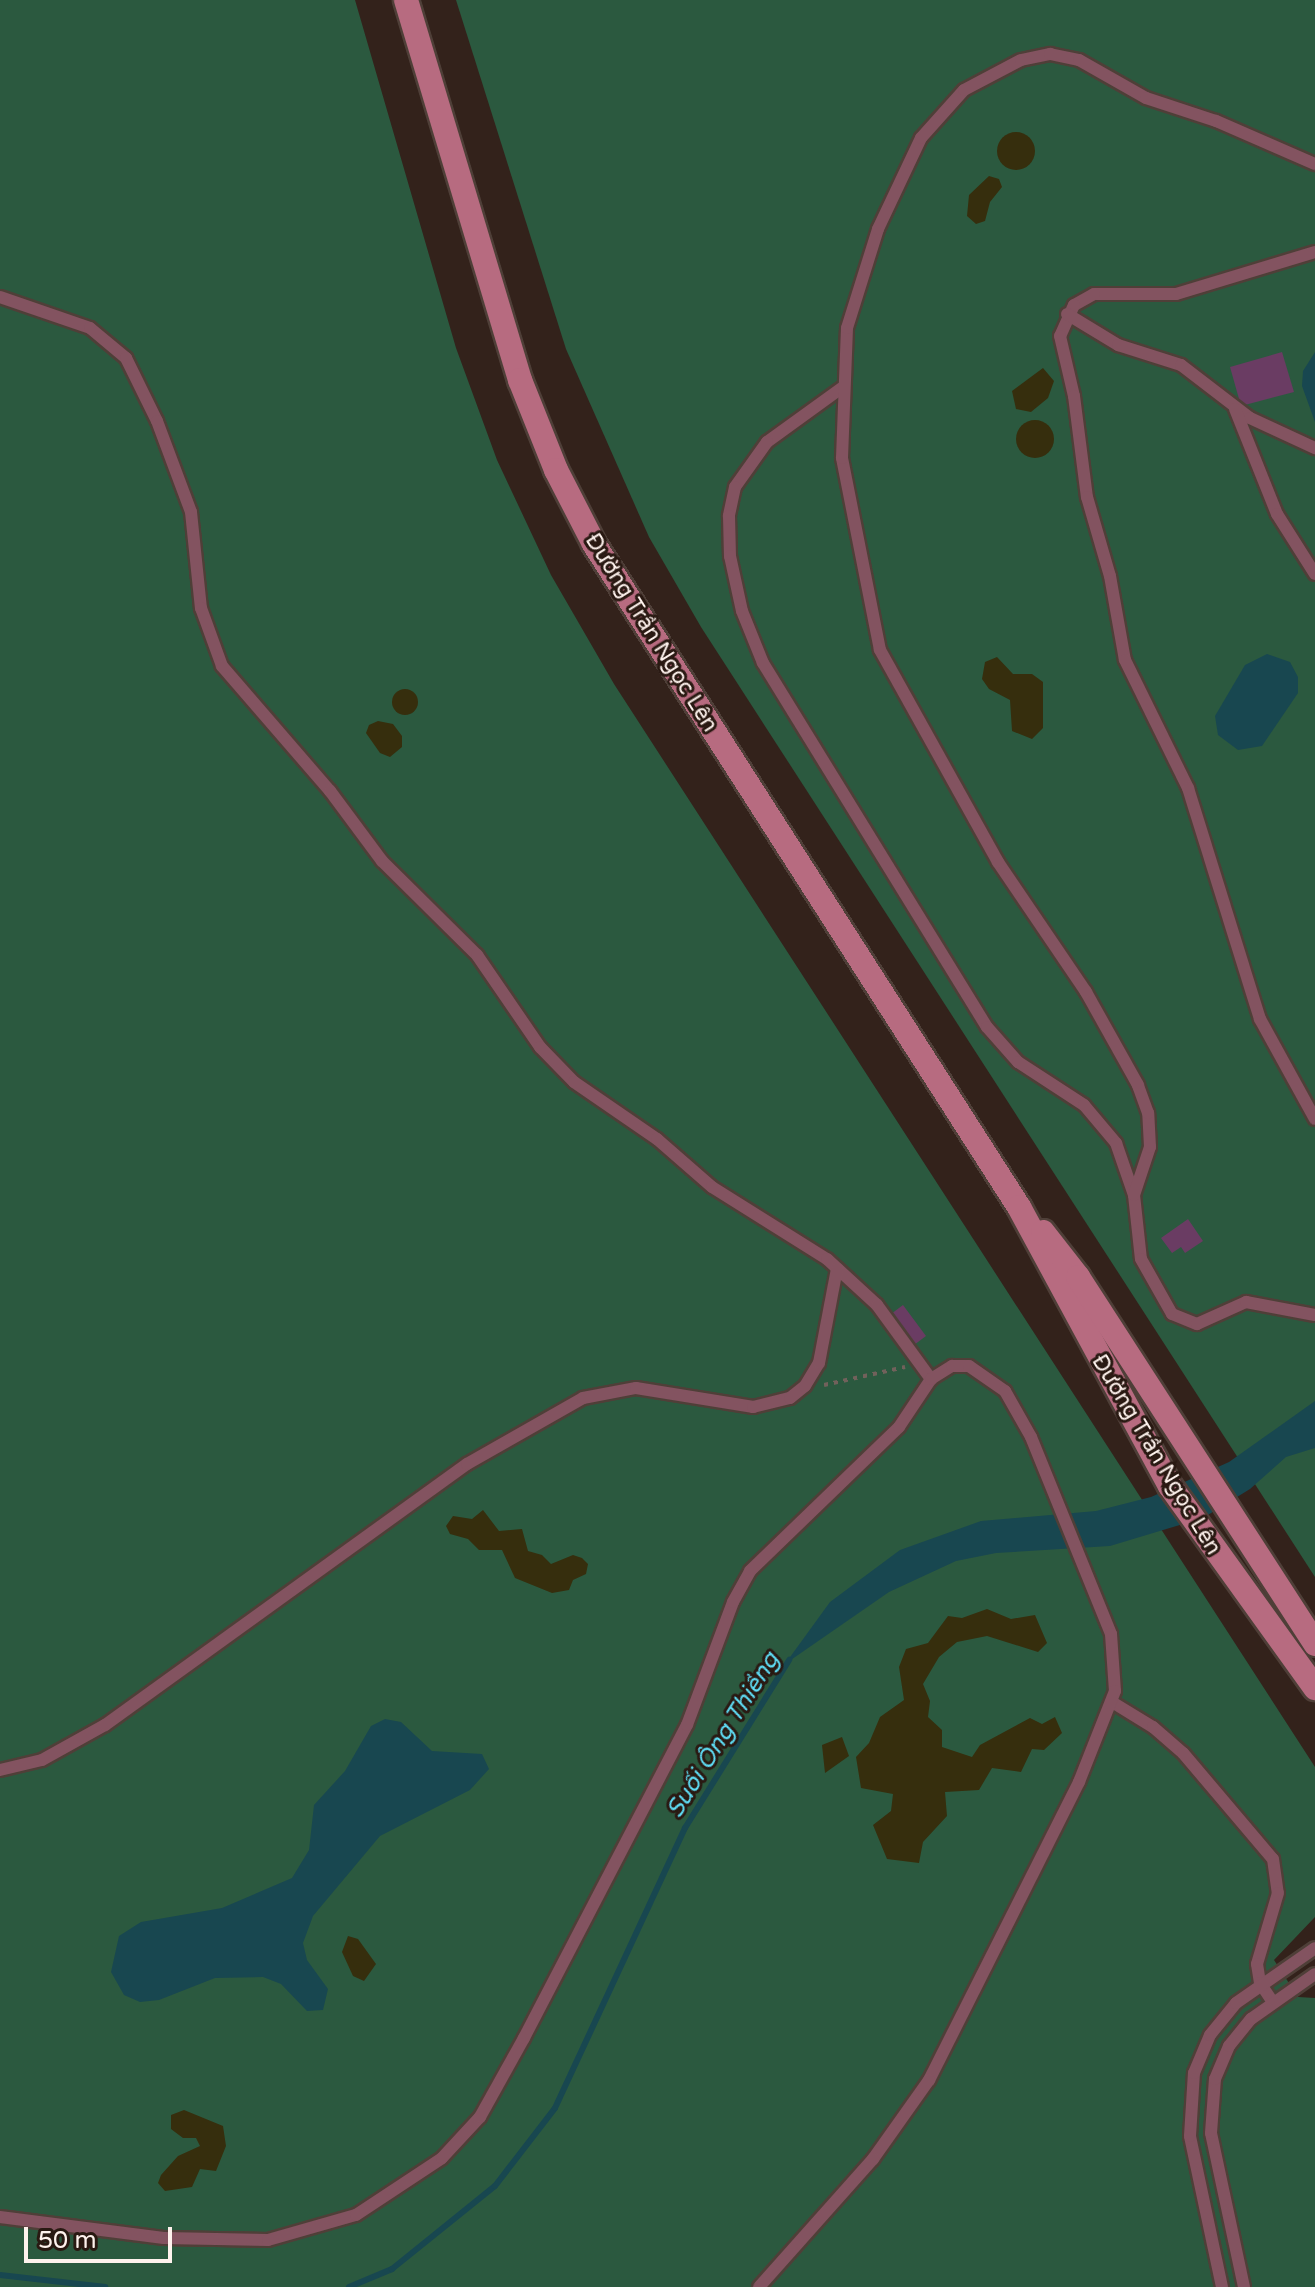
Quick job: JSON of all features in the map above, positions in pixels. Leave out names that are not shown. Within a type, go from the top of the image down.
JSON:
[{"type":"street","name":"Đường Trần Ngọc Lên","points":[[406,0],[520,380],[574,507],[631,608],[1019,1207],[1170,1486],[1315,1688]]},
{"type":"street","name":"Đường Trần Ngọc Lên","points":[[1019,1207],[1078,1277],[1315,1644]]},
{"type":"lane","points":[[1134,1195],[1150,1147],[1148,1113],[1138,1085],[1086,992],[998,862],[880,650],[846,488],[843,387],[852,304],[894,192],[934,120],[964,90],[1001,67],[1035,56],[1079,60],[1146,98],[1216,121],[1315,164]]},
{"type":"lane","points":[[1315,252],[1176,294],[1094,294],[1067,314],[1060,336],[1074,396],[1082,472],[1110,576],[1125,660],[1188,788],[1260,1019],[1315,1119]]},
{"type":"lane","points":[[0,297],[90,328],[126,358],[157,421],[191,512],[203,618],[222,666],[382,861],[477,955],[540,1047],[574,1082],[657,1139],[712,1187],[804,1242],[837,1269],[877,1305],[931,1379]]},
{"type":"lane","points":[[1067,314],[1118,345],[1181,365],[1235,409],[1315,448]]},
{"type":"lane","points":[[843,387],[767,442],[735,487],[729,546],[746,625],[763,663],[987,1027],[1018,1062],[1096,1116],[1124,1158],[1134,1195],[1141,1259],[1178,1319],[1206,1322],[1229,1306],[1246,1302],[1315,1315]]},
{"type":"lane","points":[[1235,409],[1277,514],[1315,574]]},
{"type":"lane","points":[[0,1770],[60,1752],[114,1719],[467,1464],[583,1398],[636,1388],[753,1407],[783,1401],[805,1386],[819,1363],[837,1269]]},
{"type":"lane","points":[[0,2217],[164,2238],[268,2240],[356,2215],[442,2158],[492,2098],[627,1842],[692,1713],[741,1586],[761,1559],[908,1418],[931,1379],[960,1365],[995,1380],[1024,1423],[1115,1649],[1112,1702],[1079,1782],[929,2080],[873,2159],[759,2287]]},
{"type":"lane","points":[[1112,1702],[1183,1753],[1273,1859],[1278,1893],[1259,1955],[1260,1983],[1273,2002]]},
{"type":"lane","points":[[1222,2287],[1190,2136],[1190,2093],[1210,2035],[1236,2003],[1260,1983],[1315,1948]]},
{"type":"lane","points":[[1244,2287],[1211,2133],[1212,2096],[1229,2046],[1273,2002],[1315,1974]]},
{"type":"path","points":[[805,1386],[859,1379],[919,1363]]},
{"type":"green space","points":[[0,0],[355,0],[456,348],[497,460],[551,575],[614,684],[1315,1767],[1315,1917],[1274,1960],[1298,1997],[1315,1998],[1315,2287],[0,2287]]},
{"type":"green space","points":[[456,0],[1315,0],[1315,1577],[701,627],[649,537],[566,349]]},
{"type":"sand","points":[[1016,132],[1030,137],[1035,151],[1030,165],[1016,170],[1002,165],[997,151],[1002,137]]},
{"type":"sand","points":[[989,176],[999,179],[1002,187],[990,202],[985,221],[976,224],[967,216],[969,195]]},
{"type":"sand","points":[[1043,368],[1054,381],[1048,398],[1031,412],[1016,409],[1012,391]]},
{"type":"sand","points":[[1035,420],[1048,426],[1054,439],[1048,452],[1035,458],[1022,452],[1016,439],[1022,426]]},
{"type":"sand","points":[[997,657],[1013,674],[1032,674],[1043,682],[1043,728],[1032,739],[1012,731],[1010,700],[989,689],[982,679],[985,662]]},
{"type":"sand","points":[[405,689],[414,693],[418,702],[414,711],[405,715],[396,711],[392,702],[396,693]]},
{"type":"sand","points":[[378,721],[393,724],[402,736],[402,747],[390,757],[380,753],[366,733],[369,725]]},
{"type":"sand","points":[[483,1510],[499,1531],[522,1529],[528,1551],[542,1555],[551,1564],[573,1555],[582,1558],[588,1564],[586,1574],[573,1580],[569,1590],[552,1593],[515,1578],[502,1550],[479,1550],[468,1539],[450,1534],[446,1526],[453,1516],[472,1519]]},
{"type":"sand","points":[[987,1609],[1011,1619],[1035,1615],[1047,1643],[1038,1652],[987,1636],[957,1642],[939,1657],[923,1684],[930,1701],[928,1717],[942,1730],[942,1747],[972,1757],[980,1745],[1030,1718],[1042,1724],[1055,1717],[1062,1733],[1044,1750],[1032,1749],[1021,1772],[992,1768],[979,1790],[945,1792],[947,1816],[923,1842],[919,1863],[887,1859],[873,1825],[891,1811],[893,1794],[861,1788],[856,1757],[869,1743],[880,1717],[904,1700],[899,1667],[906,1649],[928,1643],[948,1616],[962,1618]]},
{"type":"sand","points":[[842,1737],[849,1756],[825,1773],[822,1745]]},
{"type":"sand","points":[[348,1936],[358,1939],[376,1964],[364,1981],[353,1976],[342,1952]]},
{"type":"sand","points":[[184,2110],[223,2126],[226,2146],[216,2171],[200,2169],[192,2187],[165,2191],[158,2183],[161,2175],[178,2156],[200,2146],[196,2138],[183,2138],[171,2129],[171,2115]]},
{"type":"water","points":[[1315,352],[1315,422],[1302,386],[1303,371]]},
{"type":"water","points":[[1267,654],[1290,662],[1298,677],[1298,693],[1262,746],[1238,750],[1218,735],[1215,716],[1245,665]]},
{"type":"water","points":[[1315,1401],[1315,1448],[1286,1457],[1250,1489],[1203,1518],[1110,1546],[996,1553],[956,1561],[889,1592],[785,1664],[830,1602],[900,1550],[981,1521],[1096,1511],[1151,1497],[1229,1462]]},
{"type":"water","points":[[385,1719],[401,1722],[432,1751],[482,1754],[489,1769],[470,1790],[380,1836],[313,1916],[303,1943],[307,1960],[328,1989],[323,2010],[307,2011],[281,1984],[263,1977],[215,1978],[159,2000],[140,2002],[124,1995],[111,1972],[119,1936],[141,1922],[222,1908],[292,1878],[309,1850],[314,1805],[345,1771],[371,1726]]},
{"type":"building","points":[[1282,352],[1294,392],[1241,406],[1230,367]]},
{"type":"building","points":[[1188,1219],[1203,1241],[1185,1253],[1181,1247],[1172,1253],[1161,1238]]},
{"type":"building","points":[[903,1305],[926,1336],[914,1345],[891,1314]]},
{"type":"waterway","name":"Suối Ông Thiềng","points":[[349,2287],[392,2269],[495,2186],[555,2108],[685,1828],[789,1660]]},
{"type":"waterway","name":"Suối Ông Thiềng","points":[[0,2275],[105,2287]]}]
